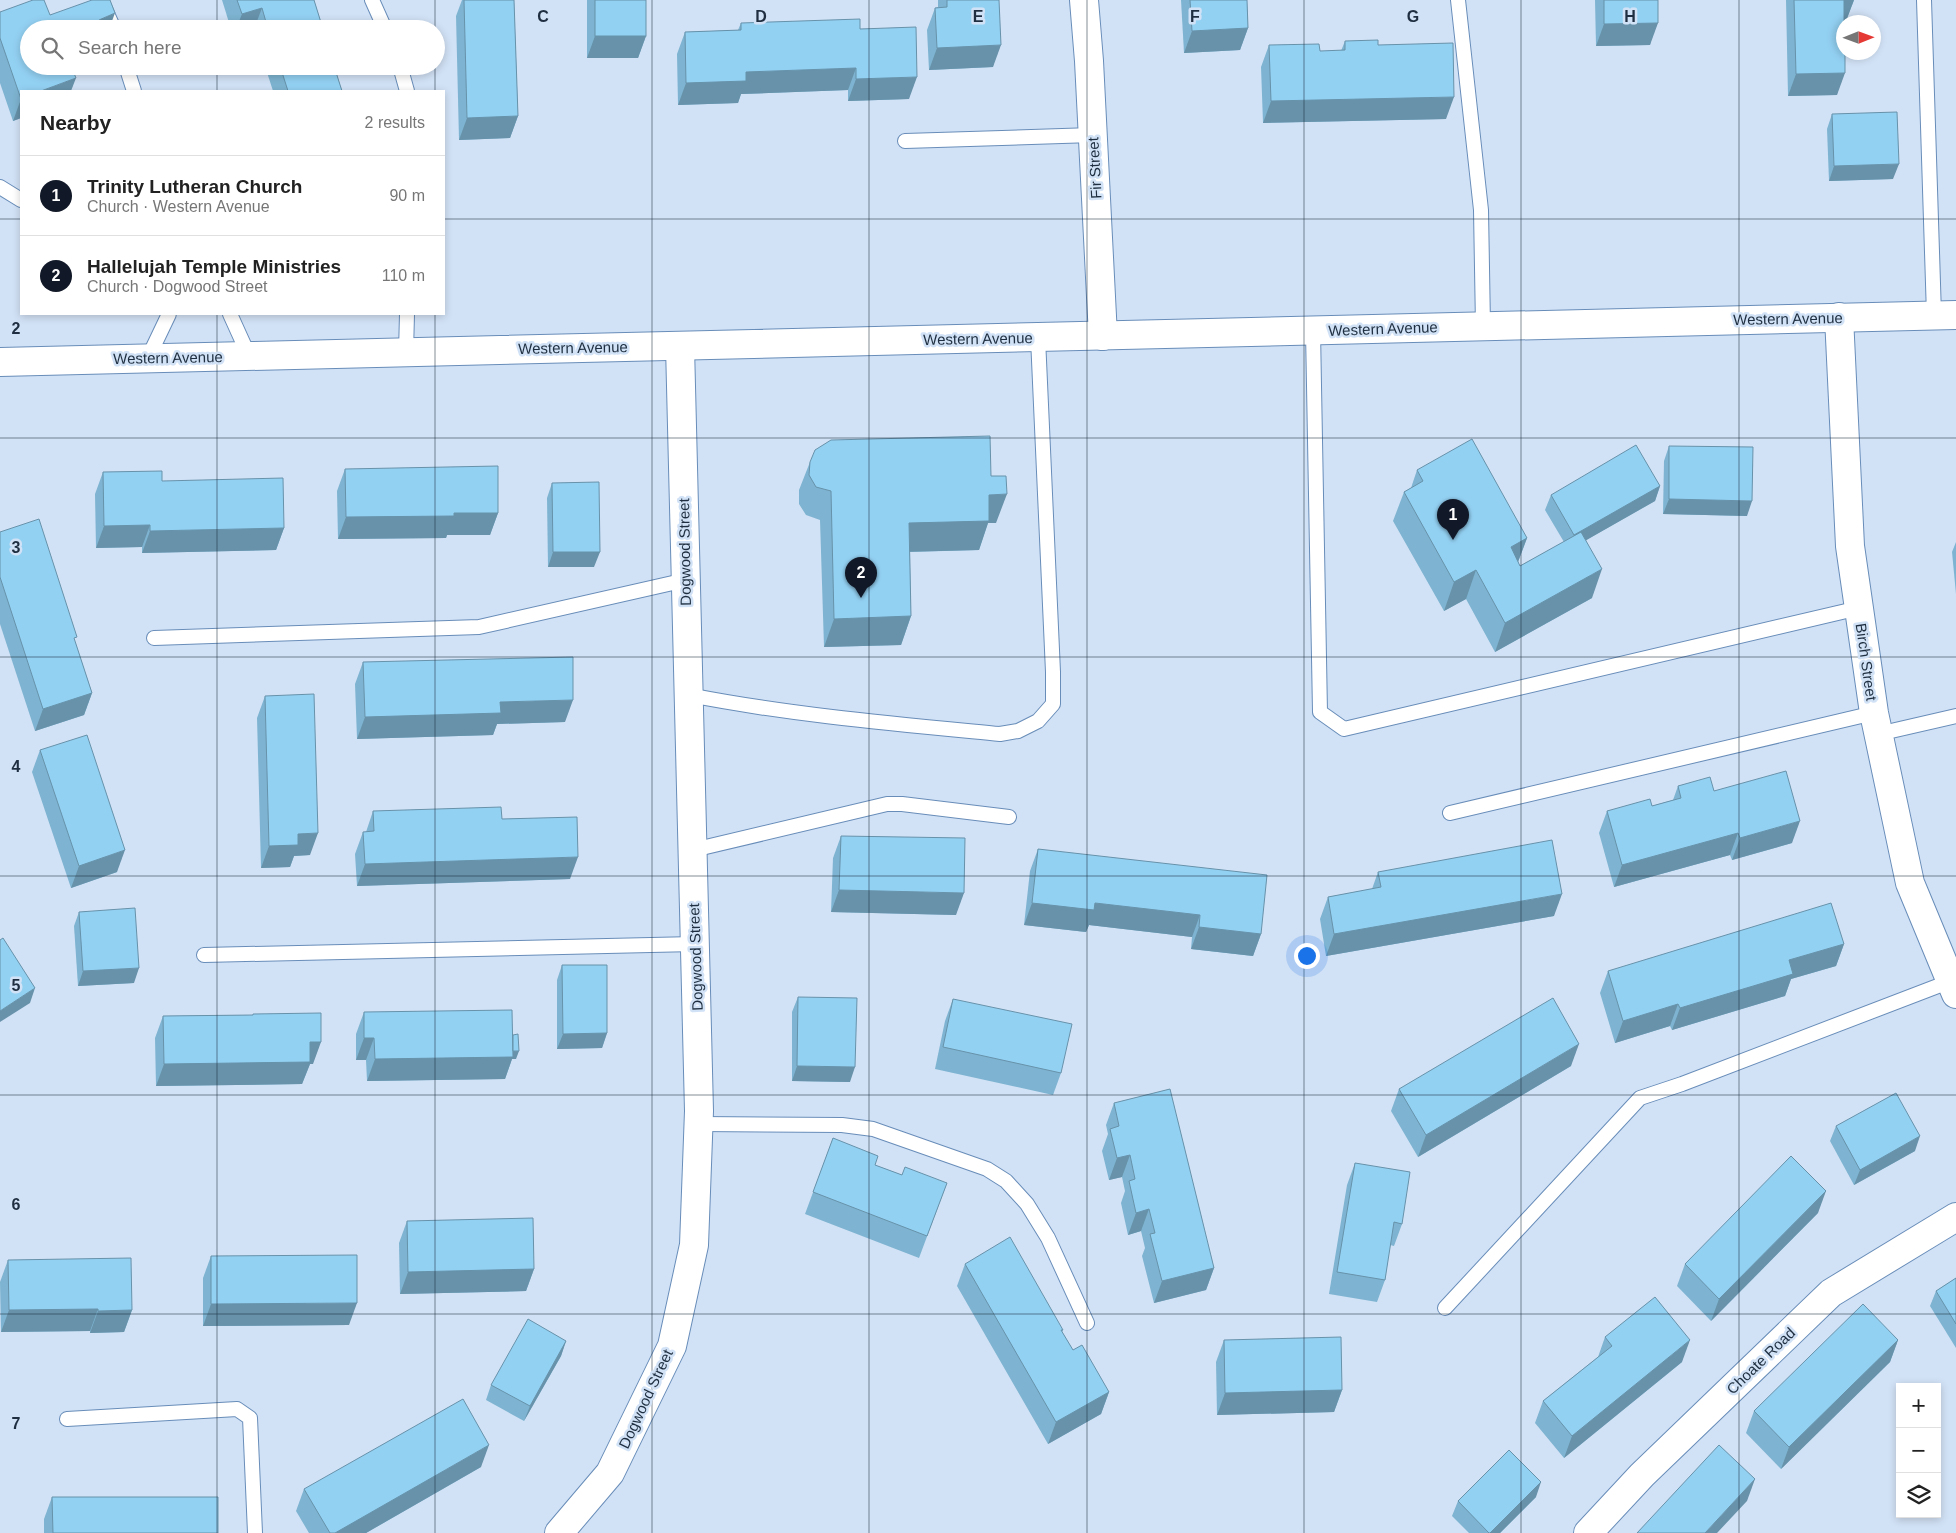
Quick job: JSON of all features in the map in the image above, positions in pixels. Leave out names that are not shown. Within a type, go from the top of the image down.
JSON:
[{"type":"street","name":"Fir Street","points":[[1084,0],[1090,61],[1103,336]]},
{"type":"street","name":"Western Avenue","points":[[0,362],[1945,315]]},
{"type":"street","name":"Birch Street","points":[[1839,317],[1850,546],[1876,724],[1910,884],[1953,988]]},
{"type":"street","name":"Dogwood Street","points":[[559,1533],[610,1473],[672,1346],[694,1246],[699,1124],[680,346]]},
{"type":"street","name":"Choate Road","points":[[1588,1533],[1642,1475],[1831,1293],[1956,1217]]},
{"type":"lane","points":[[101,0],[110,20]]},
{"type":"lane","points":[[372,0],[381,20]]},
{"type":"lane","points":[[1458,0],[1481,210],[1483,326]]},
{"type":"lane","points":[[1924,0],[1945,315]]},
{"type":"lane","points":[[129,75],[134,90]]},
{"type":"lane","points":[[403,75],[407,90]]},
{"type":"lane","points":[[905,141],[1093,135]]},
{"type":"lane","points":[[0,187],[20,199]]},
{"type":"lane","points":[[148,358],[169,315]]},
{"type":"lane","points":[[230,315],[249,356]]},
{"type":"lane","points":[[406,352],[407,315]]},
{"type":"lane","points":[[1313,331],[1320,712],[1344,729],[1859,608]]},
{"type":"lane","points":[[689,695],[733,704],[804,714],[1000,734],[1018,731],[1038,721],[1052,704],[1038,338]]},
{"type":"lane","points":[[154,638],[479,627],[686,580]]},
{"type":"lane","points":[[1450,813],[1876,724],[1956,716]]},
{"type":"lane","points":[[693,850],[887,804],[902,804],[1008,817]]},
{"type":"lane","points":[[204,955],[695,944]]},
{"type":"lane","points":[[1444,1308],[1640,1098],[1953,988]]},
{"type":"lane","points":[[699,1124],[842,1125],[873,1130],[987,1169],[1006,1181],[1026,1204],[1048,1238],[1087,1323]]},
{"type":"lane","points":[[67,1419],[237,1409],[250,1418],[255,1533]]},
{"type":"building","points":[[33,0],[44,0],[50,15],[92,0],[110,0],[115,13],[99,20],[20,20],[20,75],[75,75],[76,78],[44,90],[20,90],[20,96],[0,38],[0,12]]},
{"type":"building","points":[[237,0],[314,0],[320,20],[265,20],[262,8],[242,14]]},
{"type":"building","points":[[464,0],[514,0],[518,116],[467,118]]},
{"type":"building","points":[[595,0],[646,0],[646,36],[595,36]]},
{"type":"building","points":[[947,0],[999,0],[1001,45],[937,48],[935,8],[947,7]]},
{"type":"building","points":[[1190,0],[1247,0],[1248,28],[1192,31]]},
{"type":"building","points":[[1604,0],[1658,0],[1658,23],[1604,24]]},
{"type":"building","points":[[1794,0],[1844,0],[1844,15],[1836,15],[1836,60],[1845,60],[1845,73],[1796,74]]},
{"type":"building","points":[[860,19],[860,29],[916,27],[917,77],[856,79],[856,68],[746,72],[746,81],[686,83],[685,32],[741,30],[741,23]]},
{"type":"building","points":[[1378,40],[1378,45],[1453,43],[1454,97],[1271,101],[1269,45],[1319,44],[1320,51],[1345,50],[1345,41]]},
{"type":"building","points":[[283,75],[337,75],[342,90],[288,90]]},
{"type":"building","points":[[1897,112],[1899,164],[1834,166],[1832,114]]},
{"type":"building","points":[[990,436],[991,476],[1006,476],[1007,494],[989,495],[989,521],[909,523],[911,616],[834,619],[831,491],[816,487],[809,475],[810,462],[815,450],[831,440]]},
{"type":"building","points":[[1472,439],[1527,538],[1511,547],[1520,566],[1581,532],[1602,569],[1505,623],[1476,570],[1454,582],[1404,492],[1423,481],[1417,470]]},
{"type":"building","points":[[1636,445],[1660,486],[1574,535],[1551,495]]},
{"type":"building","points":[[1669,446],[1753,447],[1752,501],[1669,499]]},
{"type":"building","points":[[498,466],[498,513],[454,513],[454,516],[346,517],[345,469]]},
{"type":"building","points":[[162,471],[162,481],[283,478],[284,528],[150,531],[150,525],[104,526],[103,472]]},
{"type":"building","points":[[599,482],[600,552],[553,552],[552,483]]},
{"type":"building","points":[[39,519],[77,637],[74,638],[92,693],[43,709],[0,577],[0,532]]},
{"type":"building","points":[[573,657],[573,700],[500,702],[501,713],[365,717],[363,662]]},
{"type":"building","points":[[314,694],[318,833],[298,834],[298,845],[269,846],[265,696]]},
{"type":"building","points":[[87,735],[125,850],[79,866],[40,750]]},
{"type":"building","points":[[1786,771],[1800,821],[1740,838],[1738,833],[1622,865],[1607,811],[1650,799],[1652,806],[1681,798],[1678,786],[1710,777],[1714,791]]},
{"type":"building","points":[[501,807],[502,819],[577,817],[578,857],[365,864],[363,832],[374,831],[373,811]]},
{"type":"building","points":[[841,836],[965,838],[964,893],[839,890]]},
{"type":"building","points":[[1552,840],[1562,894],[1334,934],[1328,897],[1381,887],[1378,872]]},
{"type":"building","points":[[1038,849],[1267,875],[1261,934],[1199,927],[1200,915],[1095,903],[1094,910],[1032,903]]},
{"type":"building","points":[[1831,903],[1844,944],[1789,960],[1793,974],[1680,1008],[1678,1004],[1623,1021],[1608,971]]},
{"type":"building","points":[[135,908],[139,968],[83,971],[79,912]]},
{"type":"building","points":[[3,938],[35,988],[0,1011],[0,940]]},
{"type":"building","points":[[562,965],[607,965],[607,1033],[563,1034]]},
{"type":"building","points":[[798,997],[857,998],[855,1067],[797,1066]]},
{"type":"building","points":[[1553,998],[1579,1044],[1426,1135],[1399,1089]]},
{"type":"building","points":[[953,999],[1072,1024],[1061,1073],[943,1047]]},
{"type":"building","points":[[512,1010],[513,1057],[375,1059],[374,1038],[364,1038],[364,1012]]},
{"type":"building","points":[[321,1013],[321,1042],[310,1042],[310,1062],[164,1064],[163,1016]]},
{"type":"building","points":[[518,1034],[519,1051],[513,1051],[513,1035]]},
{"type":"building","points":[[1170,1089],[1214,1268],[1162,1281],[1150,1234],[1155,1233],[1149,1209],[1136,1213],[1129,1181],[1135,1179],[1130,1155],[1117,1158],[1110,1129],[1119,1126],[1114,1103]]},
{"type":"building","points":[[1896,1093],[1920,1136],[1860,1170],[1836,1126]]},
{"type":"building","points":[[833,1138],[878,1156],[875,1165],[902,1175],[905,1167],[947,1183],[927,1236],[813,1192]]},
{"type":"building","points":[[1791,1156],[1826,1191],[1719,1299],[1685,1264]]},
{"type":"building","points":[[1355,1163],[1410,1172],[1402,1224],[1394,1222],[1385,1280],[1337,1272]]},
{"type":"building","points":[[533,1218],[534,1269],[408,1272],[407,1221]]},
{"type":"building","points":[[1010,1237],[1073,1350],[1082,1345],[1109,1392],[1056,1422],[965,1264]]},
{"type":"building","points":[[357,1255],[357,1303],[211,1304],[211,1256]]},
{"type":"building","points":[[131,1258],[132,1310],[9,1310],[8,1260]]},
{"type":"building","points":[[1956,1278],[1956,1324],[1936,1291]]},
{"type":"building","points":[[1655,1297],[1690,1340],[1572,1436],[1543,1401],[1612,1346],[1605,1337]]},
{"type":"building","points":[[1863,1304],[1898,1340],[1789,1447],[1754,1411]]},
{"type":"building","points":[[528,1319],[566,1341],[530,1406],[491,1385]]},
{"type":"building","points":[[1341,1337],[1342,1390],[1225,1393],[1224,1340]]},
{"type":"building","points":[[463,1399],[489,1445],[335,1533],[330,1533],[304,1489]]},
{"type":"building","points":[[1719,1445],[1755,1479],[1705,1533],[1637,1533]]},
{"type":"building","points":[[1509,1450],[1541,1482],[1489,1533],[1458,1501]]},
{"type":"building","points":[[52,1497],[218,1497],[218,1533],[53,1533]]},
{"type":"place","name":"Trinity Lutheran Church","points":[[1453,540]]},
{"type":"place","name":"Hallelujah Temple Ministries","points":[[861,598]]}]
